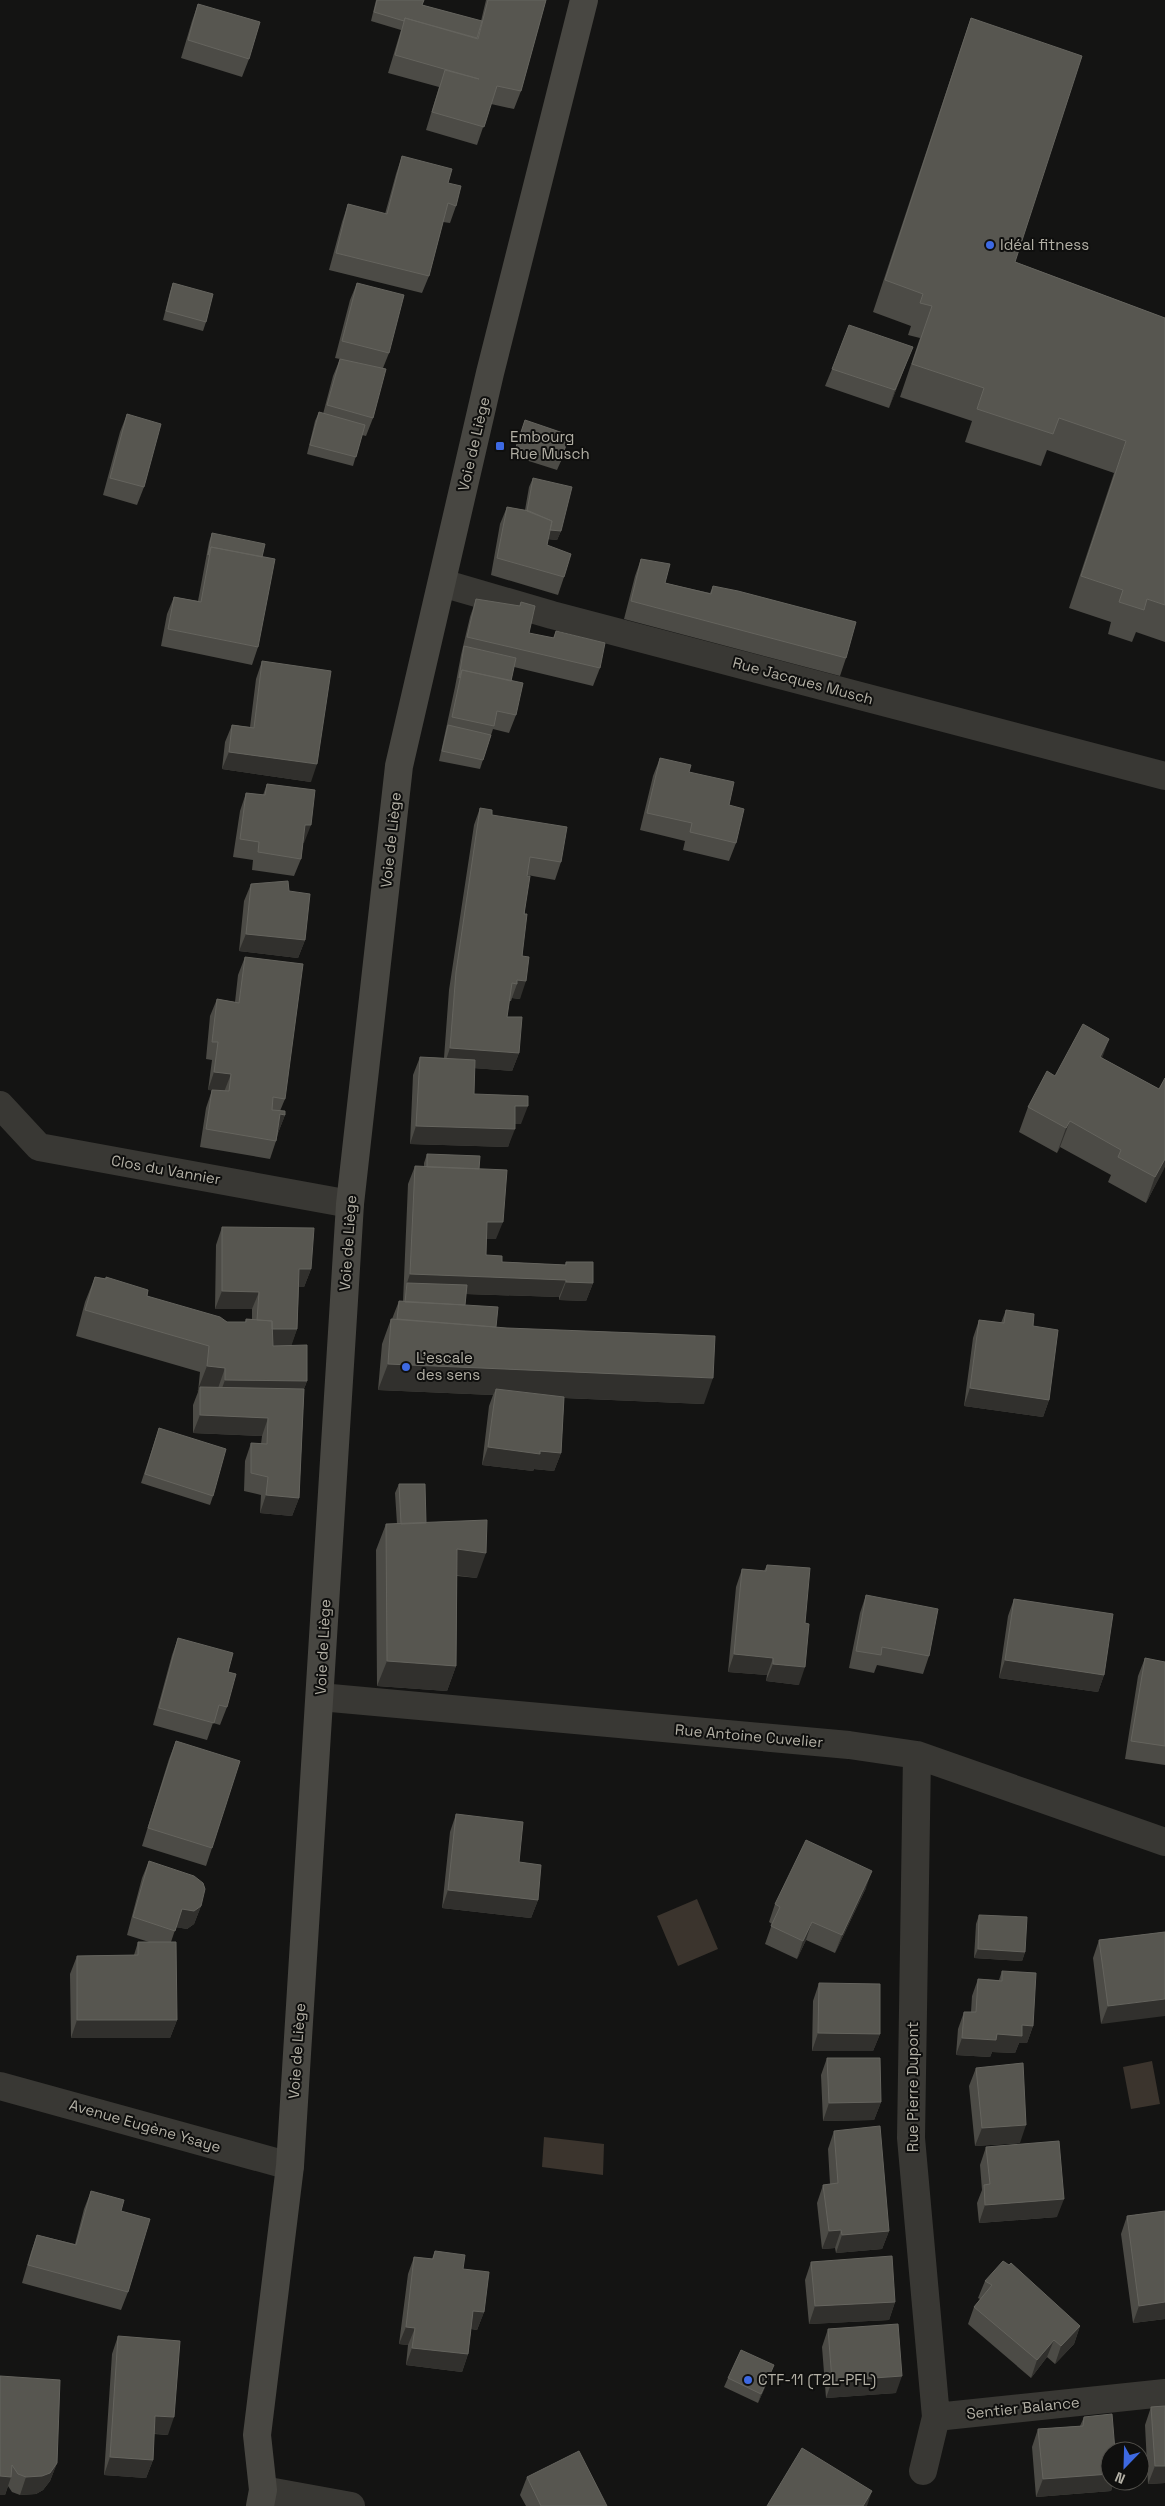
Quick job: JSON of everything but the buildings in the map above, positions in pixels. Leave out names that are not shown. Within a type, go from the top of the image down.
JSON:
[{"type":"street","name":"Voie de Liège","points":[[262,2498],[258,2435],[290,2166],[350,1204],[399,766],[490,372],[584,0]]},
{"type":"street","name":"Rue Jacques Musch","points":[[442,583],[552,615],[1165,776]]},
{"type":"street","name":"Clos du Vannier","points":[[0,1105],[39,1147],[350,1204]]},
{"type":"street","name":"Rue Antoine Cuvelier","points":[[320,1697],[849,1745],[916,1755],[1165,1842]]},
{"type":"street","name":"Rue Pierre Dupont","points":[[916,1755],[911,2138],[936,2417]]},
{"type":"street","name":"Avenue Eugène Ysaye","points":[[0,2086],[290,2166]]},
{"type":"street","name":"Sentier Balance","points":[[936,2417],[1165,2392]]},
{"type":"street","points":[[923,2471],[936,2417]]},
{"type":"street","points":[[262,2498],[351,2506]]},
{"type":"shaded area","points":[[697,1899],[718,1949],[678,1966],[657,1916]]},
{"type":"shaded area","points":[[1152,2061],[1160,2104],[1131,2109],[1123,2067]]},
{"type":"shaded area","points":[[544,2137],[604,2144],[603,2175],[542,2167]]},
{"type":"place","name":"Idéal fitness","points":[[990,245]]},
{"type":"place","name":"Embourg Rue Musch","points":[[500,446]]},
{"type":"place","name":"L'escale des sens","points":[[406,1367]]},
{"type":"place","name":"CTF-11 (T2L-PFL)","points":[[748,2380]]}]
